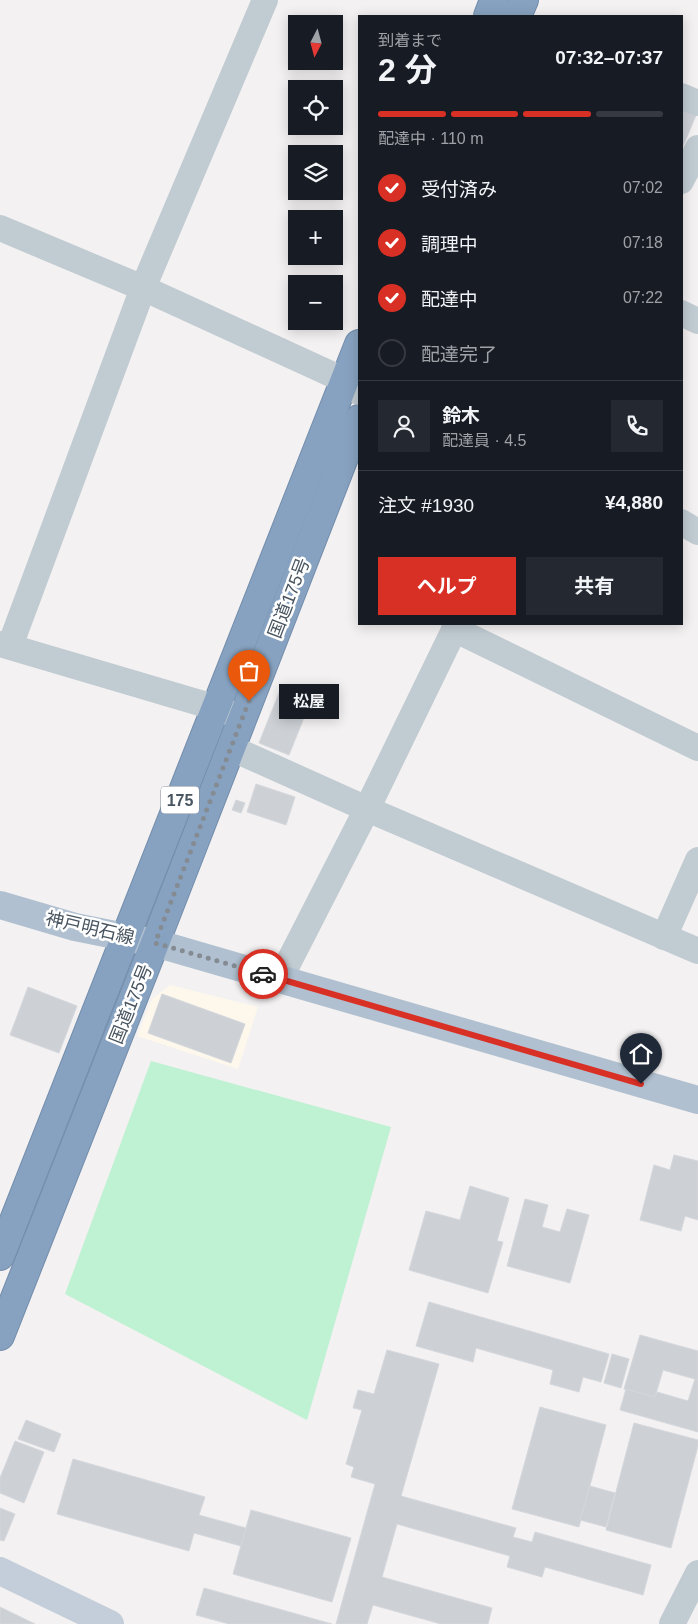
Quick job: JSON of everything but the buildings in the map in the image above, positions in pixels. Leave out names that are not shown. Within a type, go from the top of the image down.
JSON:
[{"type":"highway","points":[[488,15],[494,0]]},
{"type":"highway","points":[[517,15],[524,0]]},
{"type":"highway","name":"国道175号","points":[[0,1256],[217,708],[352,386],[358,350]]},
{"type":"highway","name":"国道175号","points":[[0,1336],[358,422]]},
{"type":"main road","name":"神戸明石線","points":[[0,905],[75,927],[155,943],[698,1100]]},
{"type":"street","points":[[242,719],[217,708],[5,645],[143,288],[265,0]]},
{"type":"street","points":[[683,97],[698,103]]},
{"type":"street","points":[[683,178],[698,148]]},
{"type":"street","points":[[0,228],[143,288],[352,386]]},
{"type":"street","points":[[683,314],[698,321]]},
{"type":"street","points":[[683,523],[698,532]]},
{"type":"street","points":[[280,979],[367,809],[456,626],[698,748]]},
{"type":"street","points":[[231,748],[367,809],[698,951]]},
{"type":"street","points":[[664,937],[698,860]]},
{"type":"street","points":[[0,1571],[110,1624]]},
{"type":"street","points":[[672,1624],[698,1573]]},
{"type":"shaded area","points":[[170,985],[258,1007],[238,1069],[137,1036],[152,999]]},
{"type":"green space","points":[[151,1061],[391,1127],[307,1420],[65,1294]]},
{"type":"way so far","points":[[249,701],[155,943],[263,974]]},
{"type":"place","name":"松屋","points":[[249,701]]},
{"type":"route","points":[[263,974],[641,1084]]}]
